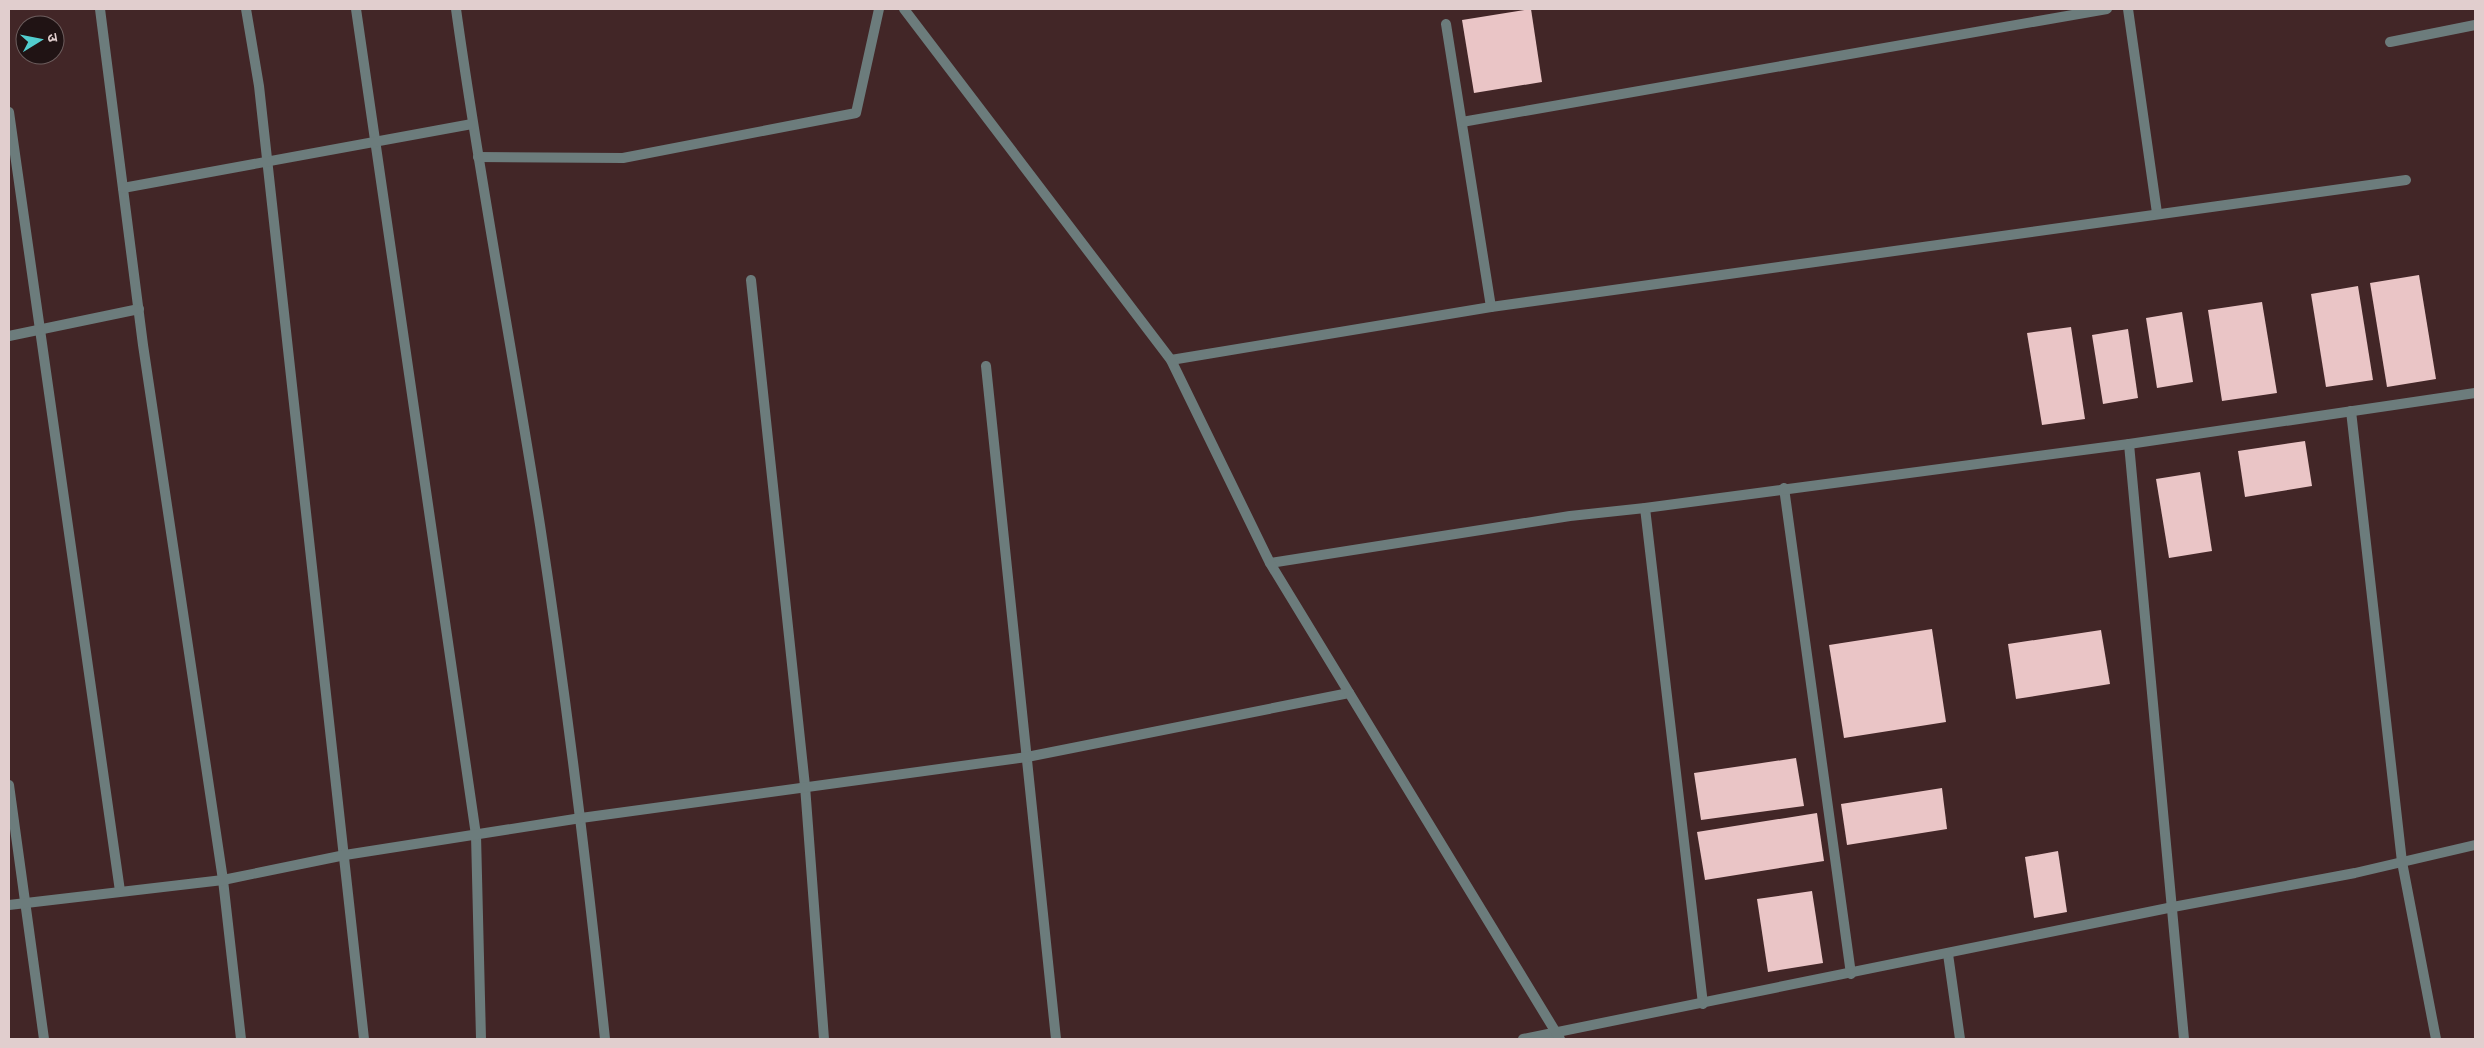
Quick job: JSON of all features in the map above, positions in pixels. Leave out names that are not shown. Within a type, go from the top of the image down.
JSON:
[{"type":"street","points":[[100,9],[139,309],[223,880],[240,1039]]},
{"type":"street","points":[[246,9],[259,86],[364,1039]]},
{"type":"street","points":[[356,9],[476,835],[481,1039]]},
{"type":"street","points":[[456,9],[472,124],[540,525],[581,818],[605,1039]]},
{"type":"street","points":[[478,157],[623,158],[856,113],[879,9]]},
{"type":"street","points":[[904,9],[1171,360],[1270,563],[1558,1036]]},
{"type":"street","points":[[1462,122],[2107,9]]},
{"type":"street","points":[[2128,9],[2157,213]]},
{"type":"street","points":[[1446,24],[1491,308]]},
{"type":"street","points":[[2390,42],[2475,25]]},
{"type":"street","points":[[9,112],[120,891]]},
{"type":"street","points":[[123,188],[267,160],[472,124]]},
{"type":"street","points":[[1171,360],[1491,308],[2157,213],[2406,180]]},
{"type":"street","points":[[751,280],[805,786],[824,1039]]},
{"type":"street","points":[[9,336],[139,309]]},
{"type":"street","points":[[986,366],[1056,1039]]},
{"type":"street","points":[[1270,563],[1570,516],[1645,508],[1784,488],[2129,444],[2475,393]]},
{"type":"street","points":[[2351,411],[2402,862],[2436,1039]]},
{"type":"street","points":[[2129,444],[2184,1039]]},
{"type":"street","points":[[1784,488],[1851,974]]},
{"type":"street","points":[[1645,508],[1703,1004]]},
{"type":"street","points":[[9,905],[223,880],[345,855],[581,818],[1027,757],[1349,693]]},
{"type":"street","points":[[9,785],[44,1039]]},
{"type":"street","points":[[1523,1039],[1558,1036],[1703,1004],[2475,846]]},
{"type":"street","points":[[1948,954],[1960,1039]]},
{"type":"building","points":[[1531,9],[1542,82],[1474,93],[1462,20]]},
{"type":"building","points":[[2419,275],[2436,379],[2387,387],[2370,283]]},
{"type":"building","points":[[2358,286],[2373,380],[2326,387],[2311,294]]},
{"type":"building","points":[[2262,302],[2277,393],[2222,401],[2208,310]]},
{"type":"building","points":[[2182,312],[2193,382],[2157,388],[2146,318]]},
{"type":"building","points":[[2071,327],[2085,419],[2042,425],[2027,333]]},
{"type":"building","points":[[2128,329],[2138,398],[2103,404],[2092,335]]},
{"type":"building","points":[[2305,441],[2312,486],[2245,497],[2238,451]]},
{"type":"building","points":[[2200,472],[2212,551],[2169,558],[2156,479]]},
{"type":"building","points":[[1932,629],[1946,722],[1844,738],[1829,645]]},
{"type":"building","points":[[2101,630],[2110,684],[2016,699],[2008,644]]},
{"type":"building","points":[[1796,758],[1804,806],[1701,820],[1694,773]]},
{"type":"building","points":[[1942,788],[1947,829],[1847,845],[1841,804]]},
{"type":"building","points":[[1817,813],[1824,861],[1705,880],[1697,832]]},
{"type":"building","points":[[2058,851],[2067,912],[2034,918],[2025,857]]},
{"type":"building","points":[[1812,891],[1823,963],[1768,972],[1757,899]]}]
